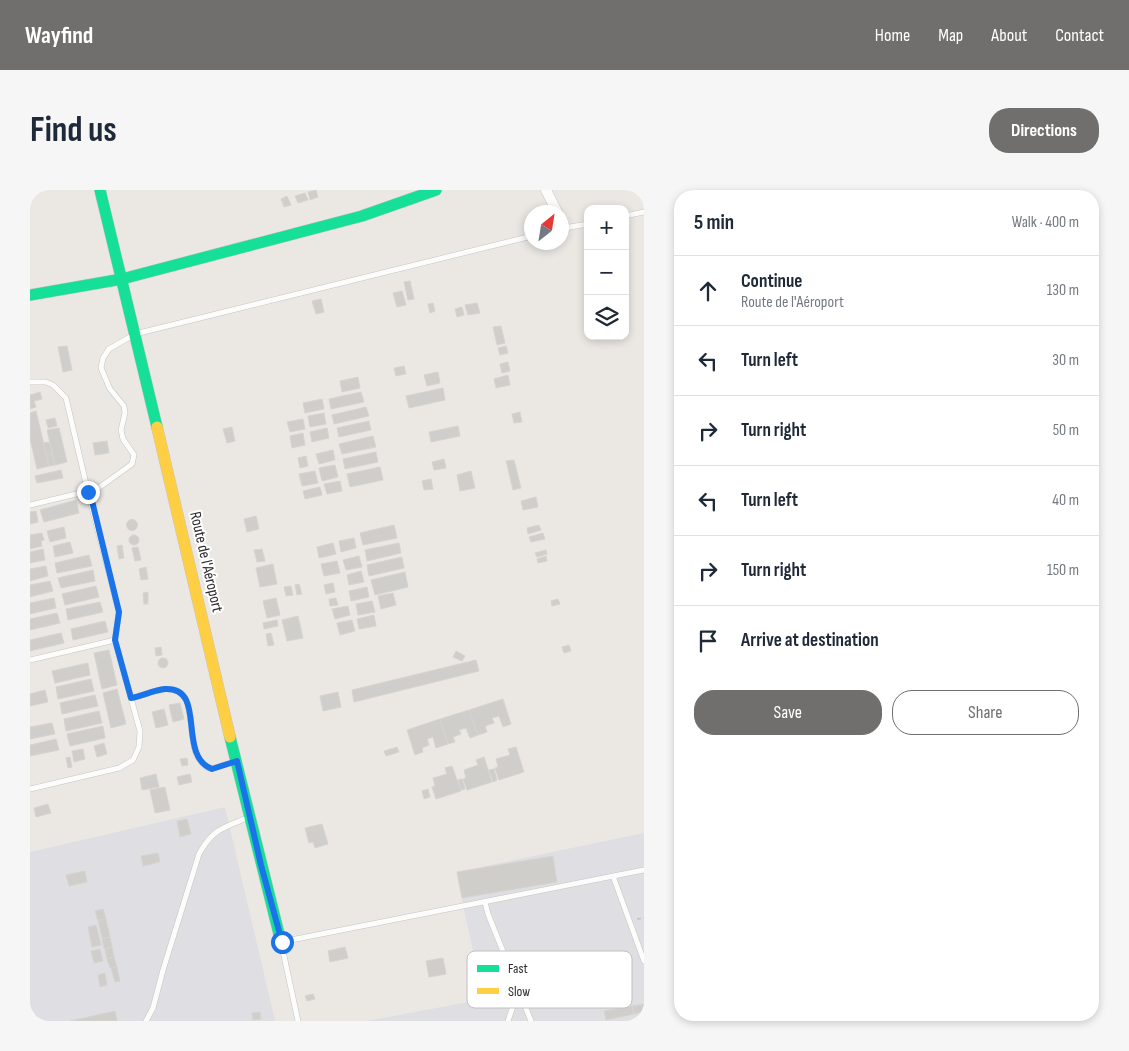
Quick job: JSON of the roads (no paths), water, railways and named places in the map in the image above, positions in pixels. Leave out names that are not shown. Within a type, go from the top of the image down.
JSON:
[{"type":"street","name":"Route de l'Aéroport","points":[[100,190],[250,817],[282,942]]},
{"type":"street","points":[[30,294],[122,279],[362,216],[436,190]]},
{"type":"street","points":[[546,190],[554,205]]},
{"type":"lane","points":[[629,215],[644,212]]},
{"type":"lane","points":[[569,226],[584,224]]},
{"type":"lane","points":[[30,505],[97,490],[132,464],[134,456],[122,439],[121,430],[125,413],[124,406],[110,389],[102,368],[102,358],[109,349],[135,334],[524,238]]},
{"type":"lane","points":[[30,382],[53,384],[66,398],[119,612],[115,640],[140,731],[140,747],[133,760],[119,768],[30,789]]},
{"type":"lane","points":[[30,660],[115,640]]},
{"type":"lane","points":[[131,698],[164,689],[173,690],[181,694],[187,699],[190,707],[192,744],[202,762],[212,769],[237,761]]},
{"type":"lane","points":[[146,1021],[153,1008],[199,854],[207,840],[216,832],[250,817]]},
{"type":"lane","points":[[298,1021],[282,942],[644,870]]},
{"type":"lane","points":[[613,876],[644,961]]},
{"type":"lane","points":[[485,902],[503,951]]},
{"type":"lane","points":[[508,1021],[512,1008]]},
{"type":"lane","points":[[526,1008],[531,1021]]}]
